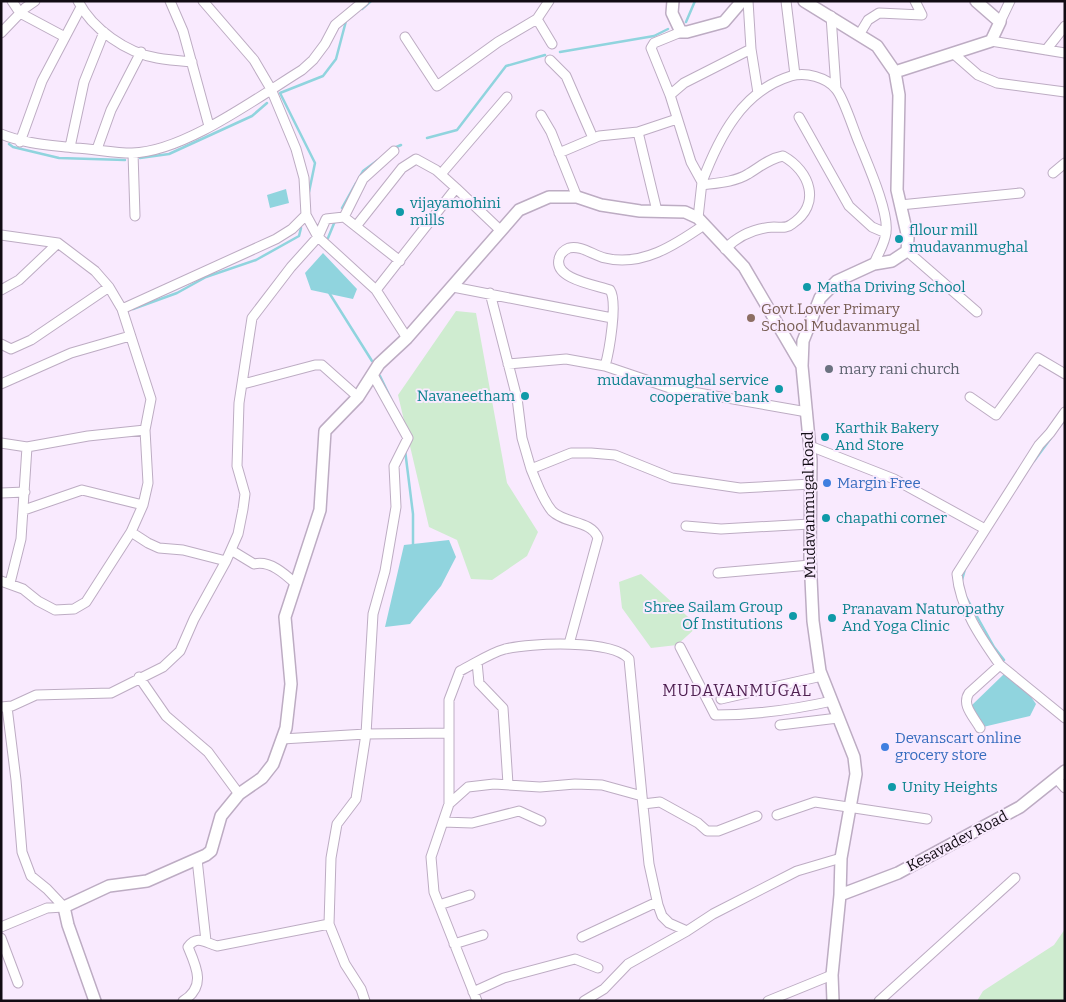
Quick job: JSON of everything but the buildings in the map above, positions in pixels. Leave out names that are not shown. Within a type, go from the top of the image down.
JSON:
[{"type":"street","points":[[12,1],[20,13],[65,37]]},
{"type":"street","points":[[1,33],[20,13],[36,1]]},
{"type":"street","points":[[170,1],[192,62],[199,98],[209,126]]},
{"type":"street","points":[[203,1],[254,60],[271,90],[296,149],[304,178],[306,214],[318,237],[376,290],[407,338]]},
{"type":"street","points":[[1,134],[20,142],[133,153],[174,142],[209,126],[271,90],[313,60],[332,35],[335,25],[364,1]]},
{"type":"street","points":[[405,37],[437,86],[498,42],[537,19],[548,1]]},
{"type":"street","points":[[673,1],[672,13],[681,32]]},
{"type":"street","points":[[702,184],[691,162],[670,95],[651,48],[654,43],[681,32],[724,22],[742,1]]},
{"type":"street","points":[[748,1],[751,49],[758,93]]},
{"type":"street","points":[[786,1],[795,75]]},
{"type":"street","points":[[859,35],[868,20],[879,13],[922,15],[915,1]]},
{"type":"street","points":[[976,1],[1000,22]]},
{"type":"street","points":[[991,42],[1010,1]]},
{"type":"street","points":[[813,3],[878,46],[895,72],[899,95],[897,190],[908,238],[907,251],[976,312]]},
{"type":"street","points":[[20,142],[42,82],[79,4],[111,38],[156,58],[192,62]]},
{"type":"street","points":[[831,16],[836,89],[870,169],[886,223],[886,233],[874,264]]},
{"type":"street","points":[[537,19],[552,44]]},
{"type":"street","points":[[1046,50],[1065,26]]},
{"type":"street","points":[[70,147],[84,82],[104,32]]},
{"type":"street","points":[[895,72],[991,42],[1065,53]]},
{"type":"street","points":[[670,95],[684,83],[751,49]]},
{"type":"street","points":[[97,149],[112,110],[141,52]]},
{"type":"street","points":[[954,54],[978,75],[997,83],[1065,92]]},
{"type":"street","points":[[550,60],[566,76],[593,138]]},
{"type":"street","points":[[701,222],[702,184],[710,161],[732,121],[747,102],[771,83],[806,73],[820,78],[836,89]]},
{"type":"street","points":[[441,174],[507,97]]},
{"type":"street","points":[[541,115],[549,126],[577,197]]},
{"type":"street","points":[[799,117],[849,206],[872,227],[886,233]]},
{"type":"street","points":[[559,152],[593,138],[638,132],[677,119]]},
{"type":"street","points":[[638,132],[657,211]]},
{"type":"street","points":[[344,217],[364,180],[394,150]]},
{"type":"street","points":[[133,153],[135,216]]},
{"type":"street","points":[[702,184],[728,181],[747,175],[763,163],[782,156],[800,170],[811,192],[810,202],[802,215],[792,225],[748,232],[732,241],[725,249]]},
{"type":"street","points":[[357,226],[406,164],[420,159],[441,174],[500,230]]},
{"type":"street","points":[[1053,173],[1065,163]]},
{"type":"street","points":[[376,290],[456,188]]},
{"type":"street","points":[[900,205],[1020,193]]},
{"type":"street","points":[[1,927],[47,908],[64,907],[109,886],[147,881],[211,851],[220,816],[239,794],[268,772],[273,764],[286,728],[291,684],[286,618],[320,510],[325,431],[358,397],[379,364],[407,338],[453,287],[500,230],[520,210],[549,197],[577,197],[601,205],[685,212],[701,222],[725,249],[744,266],[802,366]]},
{"type":"street","points":[[122,309],[276,239],[292,229],[306,214]]},
{"type":"street","points":[[95,1001],[68,926],[64,907],[31,876],[22,852],[16,780],[4,707],[36,695],[111,693],[139,677],[163,667],[180,651],[194,619],[226,561],[238,534],[245,494],[237,466],[239,403],[252,318],[318,237],[326,219],[344,217],[400,261]]},
{"type":"street","points":[[604,366],[612,318],[613,300],[610,290],[565,275],[558,266],[563,251],[570,248],[580,248],[604,258],[633,259],[660,252],[701,222]]},
{"type":"street","points":[[1,235],[58,242],[95,271],[109,287],[122,309],[151,398],[145,430],[148,483],[143,505],[131,532],[86,602],[74,609],[55,610],[6,582],[21,539],[27,447]]},
{"type":"street","points":[[1,290],[19,280],[58,242]]},
{"type":"street","name":"Mudavanmugal Road","points":[[833,1001],[832,975],[840,895],[841,858],[856,774],[854,757],[822,676],[813,621],[810,565],[810,446],[802,366],[803,341],[820,298],[837,281],[874,264],[892,261],[907,251]]},
{"type":"street","points":[[1,344],[11,349],[30,340],[109,287]]},
{"type":"street","points":[[453,287],[612,318]]},
{"type":"street","points":[[490,293],[517,398],[522,438],[541,494],[553,511],[564,519],[587,526],[595,532],[598,538],[569,644]]},
{"type":"street","points":[[1,384],[71,353],[130,336]]},
{"type":"street","points":[[970,397],[996,415],[1038,358],[1065,374]]},
{"type":"street","points":[[508,364],[566,359],[604,366],[670,388],[807,412]]},
{"type":"street","points":[[243,384],[322,365],[358,397]]},
{"type":"street","points":[[365,1001],[361,989],[345,964],[329,924],[331,858],[337,824],[356,799],[366,734],[373,614],[385,571],[396,507],[394,466],[408,438],[373,374]]},
{"type":"street","points":[[1065,412],[1050,434],[1039,445],[957,574],[958,584],[976,628],[1000,665],[1065,718]]},
{"type":"street","points":[[1,443],[27,447],[88,436],[145,430]]},
{"type":"street","points":[[810,446],[894,479],[985,529]]},
{"type":"street","points":[[531,469],[571,453],[607,454],[615,455],[672,478],[686,481],[740,488],[811,484]]},
{"type":"street","points":[[24,510],[82,490],[143,505]]},
{"type":"street","points":[[1,493],[25,492]]},
{"type":"street","points":[[686,526],[721,529],[810,524]]},
{"type":"street","points":[[131,532],[159,548],[182,550],[226,561]]},
{"type":"street","points":[[231,550],[254,564],[261,562],[277,569],[296,584]]},
{"type":"street","points":[[718,573],[810,565]]},
{"type":"street","points":[[598,968],[575,959],[504,978],[475,996],[434,892],[431,857],[449,804],[449,700],[460,671],[505,649],[569,644],[612,648],[629,659],[649,864],[657,902],[662,916],[669,923],[687,932]]},
{"type":"street","points":[[680,647],[714,715],[752,715],[798,709],[832,701]]},
{"type":"street","points":[[477,662],[479,683],[503,708],[508,784]]},
{"type":"street","points":[[980,728],[965,699],[969,693],[1000,665]]},
{"type":"street","points":[[721,699],[822,676]]},
{"type":"street","points":[[139,677],[166,716],[208,752],[239,794]]},
{"type":"street","points":[[780,726],[838,718]]},
{"type":"street","points":[[282,740],[366,734],[449,733]]},
{"type":"street","points":[[1060,775],[1065,788]]},
{"type":"street","name":"Kesavadev Road","points":[[840,895],[898,873],[1020,807],[1060,775]]},
{"type":"street","points":[[449,804],[468,787],[508,784],[540,787],[575,784],[602,785],[643,800],[660,802],[698,823],[707,831],[718,831],[757,816]]},
{"type":"street","points":[[777,815],[815,802],[927,819]]},
{"type":"street","points":[[443,822],[472,822],[519,811],[541,821]]},
{"type":"street","points":[[584,1001],[604,989],[628,964],[687,932],[713,914],[797,871],[841,858]]},
{"type":"street","points":[[197,859],[206,941]]},
{"type":"street","points":[[879,1001],[1015,878]]},
{"type":"street","points":[[439,905],[470,896]]},
{"type":"street","points":[[582,937],[657,902]]},
{"type":"street","points":[[183,1001],[191,996],[197,988],[199,978],[197,966],[188,947],[196,939],[217,946],[329,924]]},
{"type":"street","points":[[454,944],[483,935]]},
{"type":"street","points":[[1,938],[18,983]]},
{"type":"street","points":[[768,1001],[832,975]]},
{"type":"green space","points":[[456,311],[476,313],[507,483],[538,532],[527,556],[492,580],[471,579],[457,540],[429,527],[398,395]]},
{"type":"green space","points":[[641,574],[698,626],[677,645],[651,648],[622,608],[619,582]]},
{"type":"green space","points":[[1065,929],[1065,1001],[977,1001],[983,991],[1054,945]]},
{"type":"water","points":[[286,189],[289,203],[270,208],[267,195]]},
{"type":"water","points":[[323,253],[357,289],[353,299],[311,290],[305,273]]},
{"type":"water","points":[[449,540],[456,557],[441,586],[410,624],[385,627],[404,545]]},
{"type":"water","points":[[1004,674],[1022,687],[1036,704],[1030,716],[983,727],[971,706]]},
{"type":"waterway","points":[[362,9],[371,1]]},
{"type":"waterway","points":[[686,22],[695,1]]},
{"type":"waterway","points":[[309,192],[315,163],[280,93],[323,76],[336,59],[346,21]]},
{"type":"waterway","points":[[560,52],[654,36],[668,29]]},
{"type":"waterway","points":[[427,138],[457,130],[506,66],[545,55]]},
{"type":"waterway","points":[[140,158],[169,154],[252,116],[267,103]]},
{"type":"waterway","points":[[9,144],[13,147],[59,158],[125,160]]},
{"type":"waterway","points":[[394,148],[401,145]]},
{"type":"waterway","points":[[359,178],[363,171],[378,160]]},
{"type":"waterway","points":[[342,208],[356,183]]},
{"type":"waterway","points":[[328,238],[335,221]]},
{"type":"waterway","points":[[133,309],[177,293],[206,277],[256,260],[299,236],[301,228]]},
{"type":"waterway","points":[[328,291],[372,361]]},
{"type":"waterway","points":[[380,376],[391,399]]},
{"type":"waterway","points":[[1059,427],[1065,420]]},
{"type":"waterway","points":[[1034,461],[1051,438]]},
{"type":"waterway","points":[[405,450],[413,514],[413,547]]},
{"type":"waterway","points":[[962,580],[965,569]]},
{"type":"waterway","points":[[965,595],[994,647],[1004,660]]},
{"type":"place","name":"vijayamohini mills","points":[[400,212]]},
{"type":"place","name":"fllour mill mudavanmughal","points":[[899,239]]},
{"type":"place","name":"Matha Driving School","points":[[807,287]]},
{"type":"place","name":"Govt.Lower Primary School Mudavanmugal","points":[[751,318]]},
{"type":"place","name":"mary rani church","points":[[829,369]]},
{"type":"place","name":"mudavanmughal service cooperative bank","points":[[779,389]]},
{"type":"place","name":"Navaneetham","points":[[525,396]]},
{"type":"place","name":"Karthik Bakery And Store","points":[[825,437]]},
{"type":"place","name":"Margin Free","points":[[827,483]]},
{"type":"place","name":"chapathi corner","points":[[826,518]]},
{"type":"place","name":"Shree Sailam Group Of Institutions","points":[[793,616]]},
{"type":"place","name":"Pranavam Naturopathy And Yoga Clinic","points":[[832,618]]},
{"type":"place","name":"Devanscart online grocery store","points":[[885,747]]},
{"type":"place","name":"Unity Heights","points":[[892,787]]},
{"type":"district","name":"MUDAVANMUGAL","points":[[737,690]]}]
